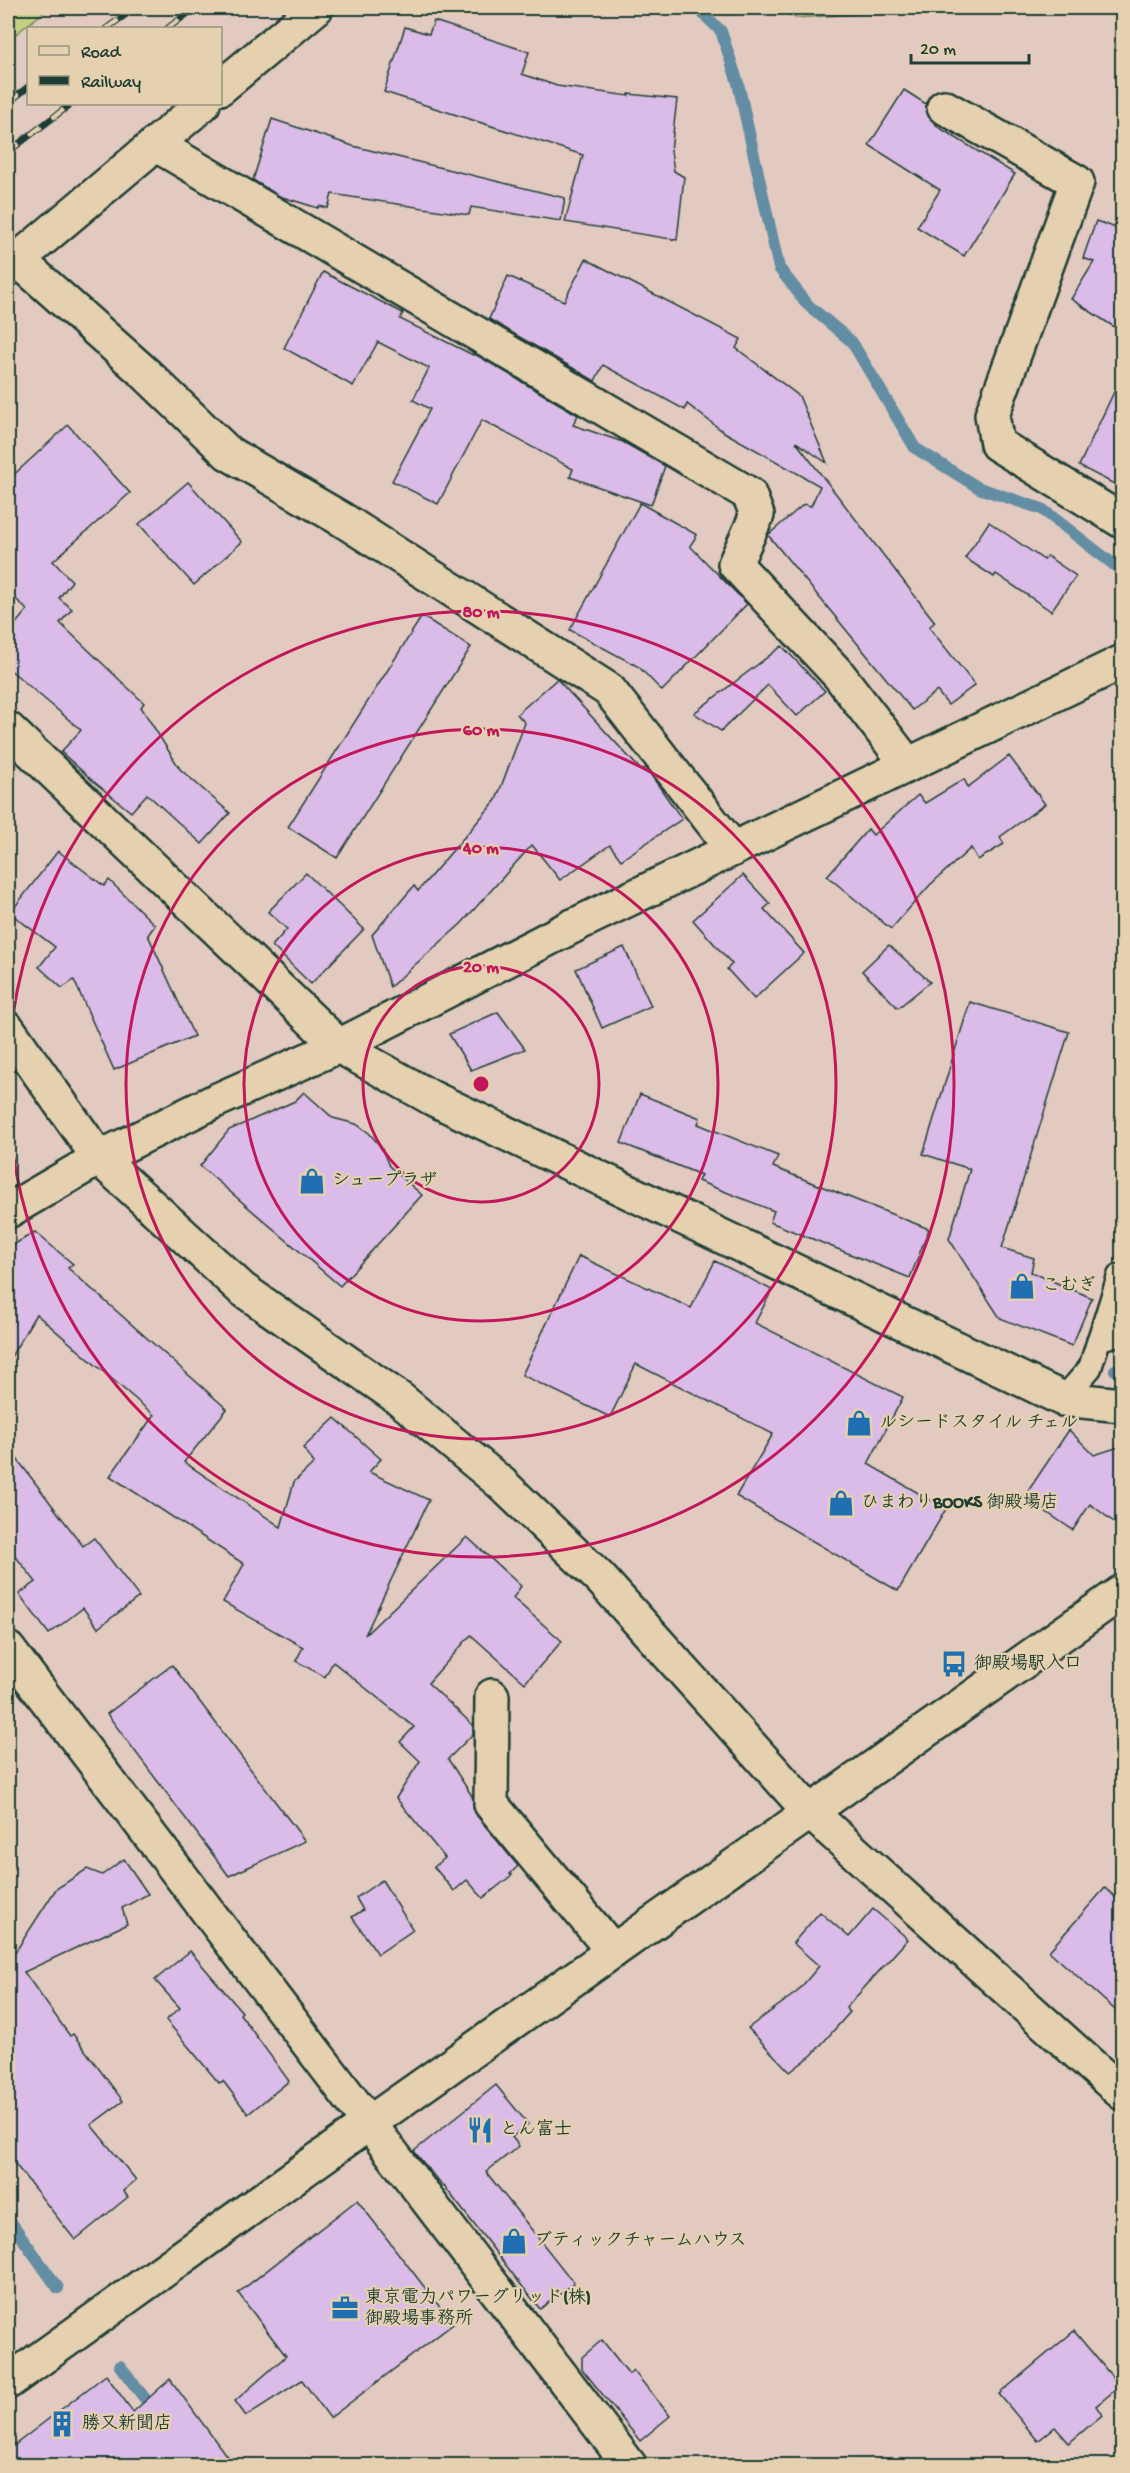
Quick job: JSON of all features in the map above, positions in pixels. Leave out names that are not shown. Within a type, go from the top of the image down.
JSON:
[{"type":"street","points":[[222,86],[316,8]]},
{"type":"street","points":[[202,105],[13,264],[146,374],[228,453],[343,520],[609,690],[733,849]]},
{"type":"street","points":[[944,107],[1077,182],[992,416],[997,444],[1122,522]]},
{"type":"street","points":[[155,144],[749,494],[757,515],[735,564],[839,675],[908,765]]},
{"type":"street","points":[[8,1211],[99,1158],[215,1101],[339,1046],[573,926],[1122,663]]},
{"type":"street","points":[[8,729],[339,1046],[432,1098],[1063,1399],[1122,1405]]},
{"type":"street","points":[[8,1029],[99,1158],[242,1288],[400,1399],[501,1483],[600,1578],[809,1812],[1122,2093]]},
{"type":"street","points":[[8,2382],[368,2124],[1122,1592]]},
{"type":"street","points":[[8,1649],[630,2466]]},
{"type":"street","points":[[492,1696],[491,1804],[613,1951]]},
{"type":"lane","points":[[1063,1399],[1089,1368],[1119,1276]]},
{"type":"lane","points":[[1099,1339],[1122,1333]]},
{"type":"green space","points":[[8,8],[49,8],[8,40]]},
{"type":"green space","points":[[774,8],[919,8],[917,10],[796,18]]},
{"type":"building","points":[[434,21],[529,52],[522,74],[557,86],[629,96],[629,94],[677,99],[671,151],[674,171],[684,177],[677,240],[565,222],[583,155],[384,92],[405,27],[429,34]]},
{"type":"building","points":[[904,90],[926,104],[928,116],[938,127],[1015,174],[964,256],[917,227],[940,190],[869,145]]},
{"type":"building","points":[[272,119],[353,146],[565,198],[561,221],[471,207],[469,215],[332,194],[328,208],[319,206],[318,208],[279,196],[253,180]]},
{"type":"building","points":[[1122,217],[1122,332],[1071,299],[1094,262],[1083,258],[1096,221],[1116,228]]},
{"type":"building","points":[[586,259],[741,339],[736,348],[799,396],[827,463],[796,442],[935,622],[929,627],[975,685],[948,705],[937,691],[912,710],[768,535],[804,504],[811,506],[820,486],[724,432],[687,404],[685,410],[603,365],[595,381],[489,319],[508,276],[564,301]]},
{"type":"building","points":[[323,272],[403,313],[400,319],[473,355],[473,353],[578,415],[573,425],[623,442],[665,466],[651,505],[570,477],[573,469],[482,420],[438,504],[392,481],[430,409],[413,400],[429,368],[378,342],[353,386],[284,348]]},
{"type":"building","points":[[1122,375],[1122,488],[1079,466]]},
{"type":"building","points":[[68,425],[130,493],[53,561],[72,581],[59,598],[72,609],[60,623],[144,703],[141,707],[180,769],[230,813],[202,844],[147,794],[131,812],[61,752],[81,730],[8,668],[8,633],[27,610],[8,591],[8,480]]},
{"type":"building","points":[[188,482],[242,542],[194,585],[139,524]]},
{"type":"building","points":[[640,503],[697,535],[690,546],[747,604],[662,691],[639,667],[570,630]]},
{"type":"building","points":[[989,522],[1044,560],[1047,556],[1076,576],[1051,611],[996,574],[994,577],[965,558]]},
{"type":"building","points":[[422,616],[471,647],[337,858],[288,827]]},
{"type":"building","points":[[782,646],[825,691],[797,716],[768,685],[721,731],[694,713]]},
{"type":"building","points":[[557,679],[641,770],[646,768],[682,819],[621,860],[610,845],[560,880],[532,845],[461,924],[390,987],[372,935],[414,886],[418,891],[496,800],[525,723],[517,714]]},
{"type":"building","points":[[1009,756],[1045,804],[1000,837],[1004,844],[978,860],[971,848],[930,885],[891,929],[827,876],[868,829],[873,835],[918,795],[925,803],[964,779],[968,787]]},
{"type":"building","points":[[58,851],[104,886],[109,880],[155,925],[148,935],[194,1036],[114,1070],[74,980],[62,988],[39,967],[55,947],[10,913]]},
{"type":"building","points":[[306,873],[364,929],[311,984],[272,946],[287,929],[268,912]]},
{"type":"building","points":[[743,875],[770,904],[764,909],[804,953],[754,999],[727,969],[732,964],[693,920]]},
{"type":"building","points":[[889,945],[930,982],[898,1008],[862,971]]},
{"type":"building","points":[[624,947],[651,1006],[602,1028],[576,969]]},
{"type":"building","points":[[970,1002],[1069,1032],[1002,1248],[1034,1258],[1031,1272],[1092,1298],[1072,1346],[1000,1318],[949,1239],[970,1169],[923,1154]]},
{"type":"building","points":[[498,1012],[525,1049],[471,1070],[449,1034]]},
{"type":"building","name":"シュープラザ","points":[[304,1092],[333,1118],[356,1124],[369,1133],[381,1147],[389,1166],[422,1195],[340,1286],[200,1166],[229,1130],[295,1101]]},
{"type":"building","points":[[640,1094],[700,1118],[698,1124],[778,1156],[773,1167],[929,1229],[910,1278],[770,1222],[774,1211],[698,1181],[701,1175],[621,1143]]},
{"type":"building","points":[[35,1232],[73,1264],[68,1268],[227,1409],[184,1462],[281,1527],[294,1482],[314,1463],[303,1448],[335,1418],[381,1459],[369,1472],[429,1500],[365,1635],[467,1537],[521,1586],[513,1598],[562,1641],[525,1683],[471,1635],[428,1683],[473,1725],[473,1734],[448,1759],[472,1796],[477,1816],[518,1866],[510,1874],[512,1875],[483,1898],[467,1880],[454,1891],[434,1867],[445,1858],[396,1798],[420,1761],[400,1742],[414,1727],[333,1662],[325,1677],[296,1661],[303,1647],[223,1602],[244,1564],[110,1476],[154,1415],[36,1314],[8,1362],[8,1248]]},
{"type":"building","points":[[579,1256],[691,1308],[715,1261],[772,1290],[755,1323],[903,1397],[868,1464],[946,1509],[898,1591],[736,1496],[773,1434],[636,1364],[610,1417],[522,1375]]},
{"type":"building","points":[[1069,1430],[1094,1455],[1122,1446],[1122,1528],[1090,1504],[1073,1530],[1024,1497]]},
{"type":"building","points":[[8,1447],[83,1546],[94,1538],[139,1597],[98,1628],[83,1608],[49,1634],[19,1594],[36,1582],[8,1547]]},
{"type":"building","points":[[172,1665],[305,1841],[229,1876],[107,1714]]},
{"type":"building","points":[[124,1859],[148,1894],[122,1908],[127,1924],[24,1972],[70,2036],[73,2034],[123,2101],[91,2125],[136,2180],[123,2191],[128,2197],[75,2240],[8,2155],[8,1950],[12,1957],[56,1889],[87,1869],[102,1875]]},
{"type":"building","points":[[382,1880],[413,1930],[378,1954],[352,1917],[363,1910],[356,1898]]},
{"type":"building","points":[[1105,1888],[1122,1903],[1122,2016],[1049,1951]]},
{"type":"building","points":[[873,1909],[908,1939],[846,2008],[850,2012],[812,2055],[790,2072],[748,2028],[797,1992],[819,1966],[793,1943],[820,1912],[849,1937]]},
{"type":"building","points":[[190,1951],[242,2012],[240,2014],[289,2081],[248,2114],[223,2081],[219,2083],[166,2020],[180,2008],[155,1980]]},
{"type":"building","points":[[496,2085],[528,2124],[512,2137],[519,2146],[486,2172],[574,2283],[540,2309],[414,2151]]},
{"type":"building","name":"東京電力パワーグリッド(株) 御殿場事務所","points":[[357,2200],[453,2324],[330,2418],[302,2380],[246,2416],[235,2401],[286,2356],[238,2293]]},
{"type":"building","points":[[1074,2331],[1120,2386],[1096,2406],[1102,2415],[1069,2443],[1055,2427],[1038,2441],[999,2394]]},
{"type":"building","points":[[602,2340],[629,2374],[633,2370],[670,2416],[640,2441],[582,2369],[582,2357]]},
{"type":"building","points":[[106,2375],[133,2412],[170,2379],[234,2466],[8,2466],[8,2450]]},
{"type":"waterway","points":[[697,8],[721,31],[738,83],[779,268],[808,305],[852,342],[915,448],[979,488],[1042,509],[1122,571]]},
{"type":"waterway","points":[[1115,1370],[1122,1372]]},
{"type":"waterway","points":[[8,2218],[58,2288]]},
{"type":"waterway","points":[[120,2366],[156,2413]]},
{"type":"railway","points":[[108,27],[135,8]]},
{"type":"railway","points":[[169,27],[195,8]]},
{"type":"railway","points":[[8,103],[27,88]]},
{"type":"railway","points":[[8,152],[70,105]]},
{"type":"place","name":"シュープラザ","points":[[312,1181]]},
{"type":"place","name":"こむぎ","points":[[1022,1286]]},
{"type":"place","name":"ルシードスタイル チェル","points":[[859,1423]]},
{"type":"place","name":"ひまわりBOOKS 御殿場店","points":[[841,1503]]},
{"type":"place","name":"御殿場駅入口","points":[[954,1664]]},
{"type":"place","name":"とん富士","points":[[480,2130]]},
{"type":"place","name":"ブティックチャームハウス","points":[[514,2241]]},
{"type":"place","name":"東京電力パワーグリッド(株) 御殿場事務所","points":[[345,2308]]},
{"type":"place","name":"勝又新聞店","points":[[62,2424]]}]
